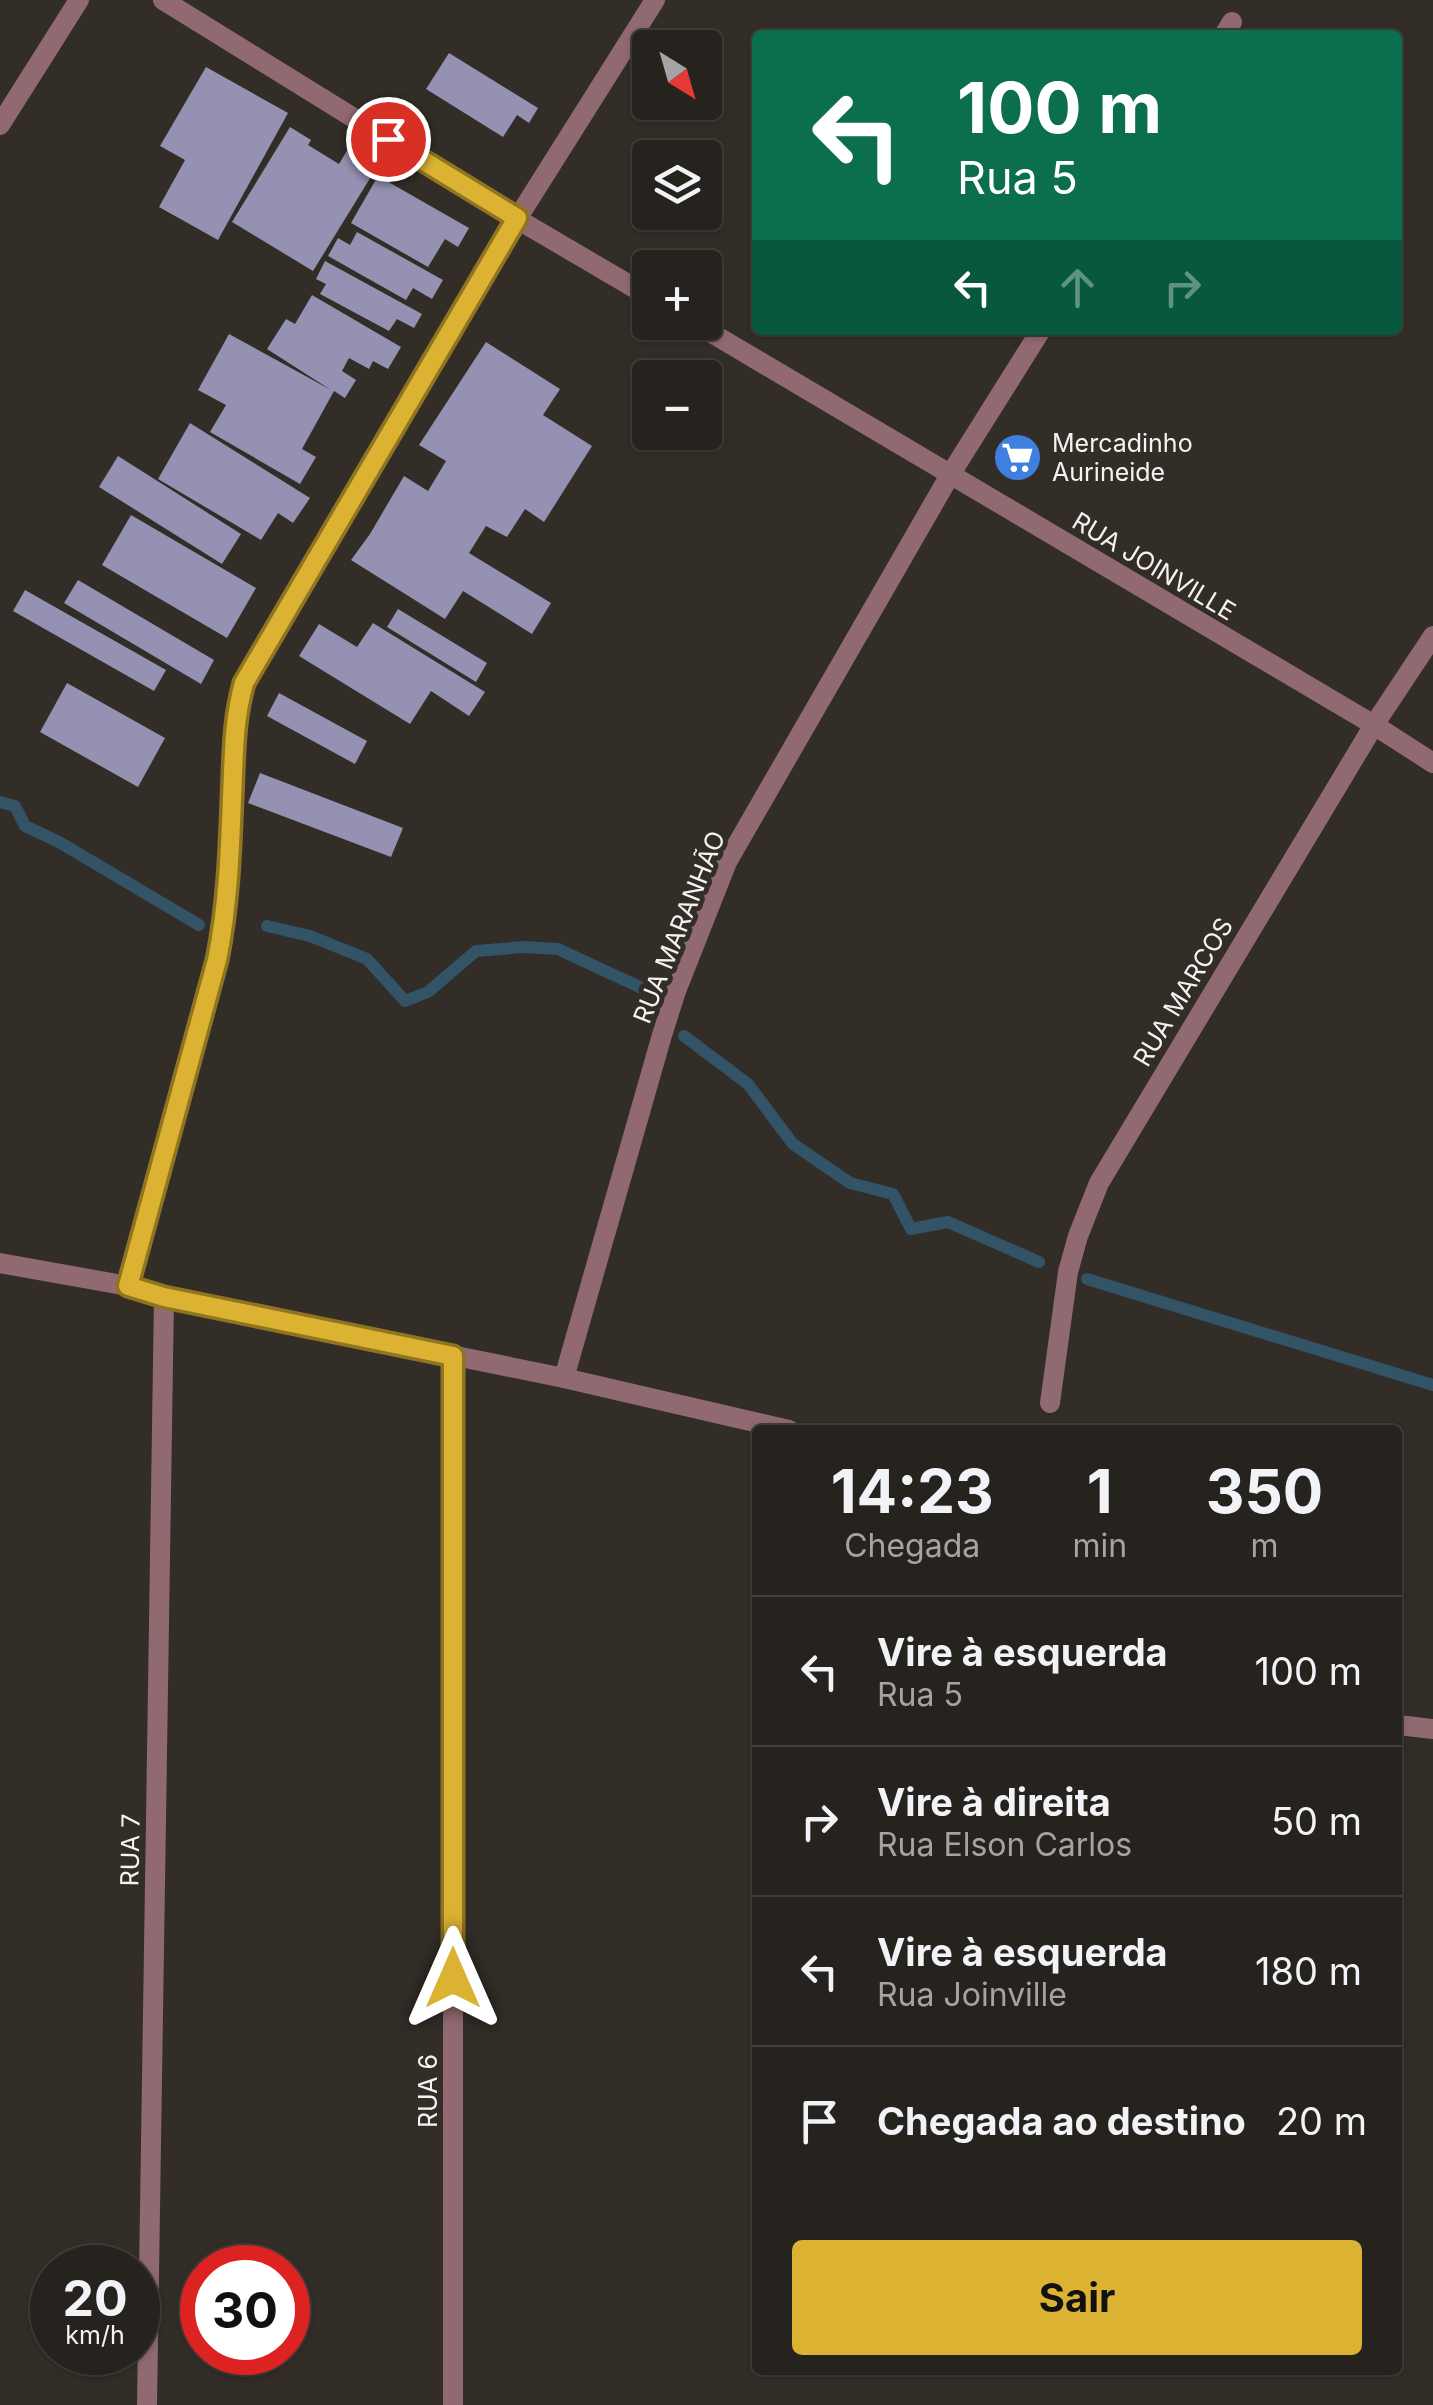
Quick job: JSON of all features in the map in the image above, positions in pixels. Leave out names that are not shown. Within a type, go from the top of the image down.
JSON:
[{"type":"street","points":[[0,125],[79,0]]},
{"type":"street","points":[[163,0],[632,286]]},
{"type":"street","points":[[128,1286],[217,960],[228,887],[235,715],[244,683],[517,218],[655,0]]},
{"type":"street","name":"RUA MARANHÃO","points":[[564,1378],[662,1035],[727,862],[950,475],[1038,335]]},
{"type":"street","name":"RUA JOINVILLE","points":[[722,340],[1433,764]]},
{"type":"street","name":"RUA MARCOS","points":[[1050,1403],[1068,1272],[1099,1183],[1374,726],[1433,636]]},
{"type":"street","points":[[0,1263],[128,1286],[164,1297],[564,1378],[767,1425]]},
{"type":"street","name":"RUA 7","points":[[147,2405],[164,1297]]},
{"type":"street","name":"RUA 6","points":[[453,1356],[453,2405]]},
{"type":"street","points":[[1402,1725],[1433,1730]]},
{"type":"building","points":[[449,53],[538,108],[529,123],[517,115],[503,137],[426,89]]},
{"type":"building","points":[[206,67],[288,113],[218,240],[159,207],[185,160],[160,146]]},
{"type":"building","points":[[290,127],[311,140],[308,145],[339,164],[348,149],[377,167],[313,271],[232,222]]},
{"type":"building","points":[[378,176],[469,228],[458,247],[445,239],[428,267],[351,223]]},
{"type":"building","points":[[357,232],[443,280],[432,299],[413,288],[406,300],[328,256],[338,238],[350,245]]},
{"type":"building","points":[[325,261],[422,314],[414,328],[397,319],[389,331],[320,294],[326,284],[316,279]]},
{"type":"building","points":[[312,295],[401,347],[388,369],[373,361],[369,369],[349,358],[342,371],[356,380],[345,398],[334,391],[302,449],[316,457],[300,484],[210,432],[226,405],[198,390],[229,334],[331,390],[267,349],[286,319],[295,324]]},
{"type":"building","points":[[486,342],[560,389],[543,415],[592,446],[544,522],[525,509],[507,537],[486,526],[469,553],[551,603],[532,634],[463,591],[445,619],[351,560],[404,476],[428,491],[446,461],[419,445]]},
{"type":"building","points":[[190,423],[310,498],[293,523],[278,513],[261,540],[158,479]]},
{"type":"building","points":[[118,456],[241,534],[222,564],[99,487]]},
{"type":"building","points":[[131,515],[256,588],[227,638],[102,565]]},
{"type":"building","points":[[78,580],[214,660],[201,684],[64,603]]},
{"type":"building","points":[[25,590],[166,670],[154,691],[13,611]]},
{"type":"building","points":[[398,609],[487,663],[476,682],[387,627]]},
{"type":"building","points":[[373,623],[485,692],[469,716],[431,691],[410,724],[299,656],[319,624],[357,647]]},
{"type":"building","points":[[67,683],[165,738],[138,787],[40,732]]},
{"type":"building","points":[[279,693],[367,741],[355,764],[267,716]]},
{"type":"building","points":[[260,773],[403,828],[391,857],[248,803]]},
{"type":"waterway","points":[[0,802],[15,806],[25,826],[199,925]]},
{"type":"waterway","points":[[267,926],[310,936],[367,959],[405,1001],[428,992],[476,951],[524,947],[558,949],[646,990]]},
{"type":"waterway","points":[[684,1036],[748,1084],[793,1144],[850,1183],[893,1194],[911,1229],[948,1222],[1039,1262]]},
{"type":"waterway","points":[[1087,1279],[1433,1385]]},
{"type":"place","name":"Mercadinho Aurineide","points":[[1017,457]]},
{"type":"route","points":[[388,139],[517,218],[244,683],[235,715],[228,887],[217,960],[128,1286],[164,1297],[453,1356],[453,1978]]}]
